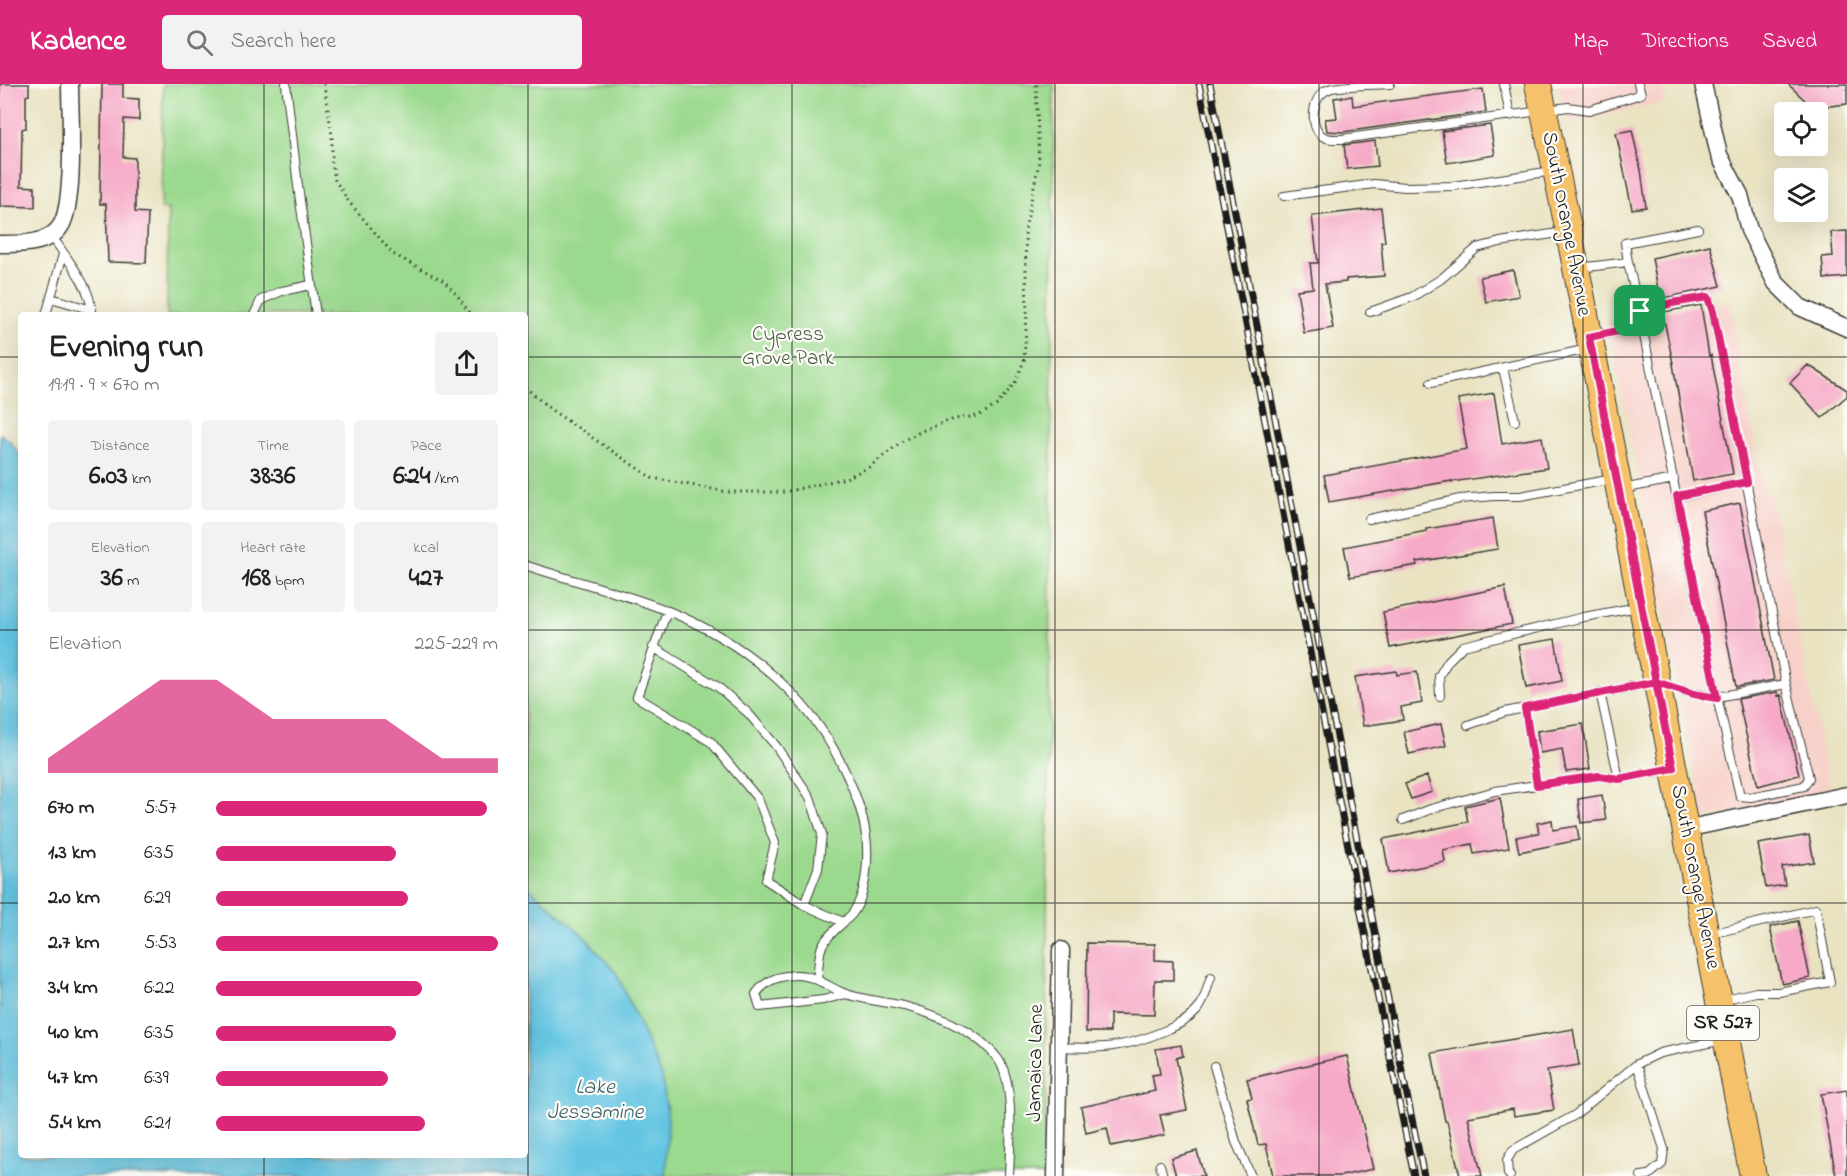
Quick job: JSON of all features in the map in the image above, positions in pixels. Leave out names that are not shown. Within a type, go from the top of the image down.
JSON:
[{"type":"main road","name":"South Orange Avenue","points":[[1538,84],[1557,171],[1753,1176]]},
{"type":"street","points":[[0,244],[23,244],[47,238],[60,227],[70,199],[70,84]]},
{"type":"street","points":[[1703,84],[1719,155],[1740,195],[1749,230],[1776,284],[1800,307],[1847,328]]},
{"type":"street","points":[[1685,829],[1847,795]]},
{"type":"street","name":"Jamaica Lane","points":[[1056,1176],[1060,950]]},
{"type":"lane","points":[[286,84],[316,312]]},
{"type":"lane","points":[[1390,84],[1329,89],[1318,96],[1314,104],[1316,126],[1320,134],[1328,139],[1342,139],[1568,107],[1589,110],[1641,94],[1638,84]]},
{"type":"lane","points":[[1504,84],[1510,117]]},
{"type":"lane","points":[[1284,196],[1374,184],[1405,187],[1453,186],[1557,171]]},
{"type":"lane","points":[[1640,311],[1708,297],[1713,312],[1786,684],[1809,778],[1804,786],[1751,797],[1740,796],[1717,698],[1628,261],[1625,243],[1698,229]]},
{"type":"lane","points":[[1370,312],[1412,297],[1441,279],[1477,248],[1500,242],[1569,232]]},
{"type":"lane","points":[[50,235],[86,289],[92,312]]},
{"type":"lane","points":[[47,312],[63,254]]},
{"type":"lane","points":[[1576,269],[1628,261]]},
{"type":"lane","points":[[255,312],[261,300],[282,291],[311,285]]},
{"type":"lane","points":[[51,298],[89,312]]},
{"type":"lane","points":[[1431,383],[1503,368],[1643,326]]},
{"type":"lane","points":[[1503,368],[1515,421]]},
{"type":"lane","points":[[1369,519],[1460,499],[1520,496],[1674,479]]},
{"type":"lane","points":[[1677,496],[1747,482]]},
{"type":"lane","points":[[528,566],[627,596],[707,628],[744,651],[780,681],[808,712],[835,750],[863,811],[867,863],[862,890],[852,913],[823,944],[817,979]]},
{"type":"lane","points":[[1440,696],[1439,676],[1448,661],[1463,646],[1584,617],[1642,606]]},
{"type":"lane","points":[[668,611],[653,647],[637,697],[711,742],[758,799],[775,843],[766,880],[804,904],[843,922]]},
{"type":"lane","points":[[653,647],[718,687],[748,713],[776,746],[810,797],[822,834],[818,869],[804,904]]},
{"type":"lane","points":[[1468,725],[1505,712],[1656,682],[1694,694],[1717,698],[1786,684]]},
{"type":"lane","points":[[1600,692],[1619,779]]},
{"type":"lane","points":[[1525,708],[1537,785]]},
{"type":"lane","points":[[1403,820],[1431,809],[1495,791],[1599,776],[1619,779],[1673,768]]},
{"type":"lane","points":[[1706,935],[1816,909],[1830,982],[1779,992],[1756,992],[1719,1001]]},
{"type":"lane","points":[[846,994],[822,1000],[760,1007],[756,993],[764,983],[779,977],[797,974],[817,979],[846,994],[934,1015],[983,1042],[999,1060],[1006,1079],[1010,1111],[1009,1176]]},
{"type":"lane","points":[[1059,1047],[1112,1047],[1138,1042],[1179,1025],[1199,1009],[1211,977]]},
{"type":"lane","points":[[1510,1176],[1507,1161],[1513,1150],[1575,1115],[1637,1064],[1660,1053],[1727,1040]]},
{"type":"lane","points":[[1637,1064],[1664,1149],[1662,1164],[1649,1175],[1641,1176]]},
{"type":"lane","points":[[1214,1066],[1236,1142],[1251,1176]]},
{"type":"lane","points":[[1160,1165],[1163,1176]]},
{"type":"path","points":[[324,84],[332,135],[332,163],[335,180],[349,202],[393,254],[444,281],[469,312]]},
{"type":"path","points":[[528,390],[550,409],[652,478],[728,492],[784,492],[846,478],[869,467],[904,440],[924,430],[954,419],[978,416],[997,405],[1016,381],[1024,360],[1027,315],[1025,230],[1039,162],[1036,84]]},
{"type":"shaded area","points":[[1558,84],[1661,84],[1666,102],[1568,123]]},
{"type":"shaded area","points":[[1729,300],[1764,495],[1770,494],[1831,794],[1703,818],[1646,518],[1756,496],[1646,517],[1607,321]]},
{"type":"green space","name":"Cypress Grove Park","points":[[163,84],[1054,84],[1045,1176],[158,1176],[473,1158],[528,1158],[528,312],[167,312],[168,209],[161,209]]},
{"type":"water","name":"Lake Jessamine","points":[[0,434],[10,441],[18,453],[18,1158],[528,1158],[528,887],[584,936],[617,974],[662,1076],[668,1119],[665,1176],[0,1176]]},
{"type":"building","points":[[0,84],[29,84],[29,95],[26,96],[26,128],[22,129],[21,186],[35,187],[35,207],[0,206]]},
{"type":"building","points":[[102,84],[123,84],[123,98],[139,99],[139,120],[124,119],[123,157],[135,158],[135,212],[148,213],[146,263],[108,262],[106,204],[100,204]]},
{"type":"building","points":[[1788,84],[1847,84],[1847,104],[1828,106],[1828,102],[1807,102]]},
{"type":"building","points":[[1483,89],[1486,112],[1343,132],[1327,131],[1325,119],[1337,118],[1334,98],[1352,96],[1353,106]]},
{"type":"building","points":[[1490,125],[1495,155],[1447,163],[1442,131]]},
{"type":"building","points":[[1632,130],[1646,207],[1632,209],[1616,133]]},
{"type":"building","points":[[1375,141],[1378,166],[1347,169],[1344,145]]},
{"type":"building","points":[[1381,208],[1385,242],[1381,242],[1384,276],[1346,279],[1346,282],[1325,284],[1333,328],[1304,333],[1297,290],[1313,288],[1310,263],[1318,263],[1312,216]]},
{"type":"building","points":[[1847,231],[1847,277],[1824,279],[1822,257],[1833,256],[1831,232]]},
{"type":"building","points":[[1710,245],[1721,286],[1660,299],[1652,258]]},
{"type":"building","points":[[1513,270],[1519,296],[1486,302],[1480,277]]},
{"type":"building","points":[[1701,305],[1733,474],[1693,481],[1663,312]]},
{"type":"building","points":[[1808,365],[1847,390],[1847,396],[1822,418],[1790,383]]},
{"type":"building","points":[[1494,393],[1502,444],[1542,437],[1547,468],[1329,502],[1324,475],[1467,449],[1458,399]]},
{"type":"building","points":[[1740,503],[1774,680],[1736,687],[1702,511]]},
{"type":"building","points":[[1493,518],[1498,549],[1417,562],[1417,565],[1350,577],[1344,547],[1427,531],[1426,529]]},
{"type":"building","points":[[1505,587],[1512,624],[1390,648],[1383,612]]},
{"type":"building","points":[[1555,639],[1562,681],[1526,688],[1518,645]]},
{"type":"building","points":[[1396,671],[1397,675],[1417,672],[1422,703],[1401,707],[1403,720],[1363,726],[1355,677]]},
{"type":"building","points":[[1777,692],[1778,696],[1781,695],[1799,775],[1758,786],[1738,699]]},
{"type":"building","points":[[1441,724],[1446,746],[1409,754],[1404,732]]},
{"type":"building","points":[[1583,724],[1590,769],[1566,772],[1562,749],[1540,753],[1537,731]]},
{"type":"building","points":[[1427,776],[1432,792],[1411,799],[1405,784]]},
{"type":"building","points":[[1602,795],[1606,820],[1581,823],[1578,799]]},
{"type":"building","points":[[1500,798],[1509,848],[1474,854],[1472,844],[1443,850],[1445,862],[1389,873],[1383,839],[1468,822],[1465,806]]},
{"type":"building","points":[[1552,820],[1553,830],[1577,826],[1579,840],[1519,852],[1516,837],[1539,833],[1537,823]]},
{"type":"building","points":[[1809,835],[1814,862],[1782,867],[1785,885],[1766,888],[1758,844]]},
{"type":"building","points":[[1798,921],[1810,978],[1782,984],[1770,927]]},
{"type":"building","points":[[1087,943],[1155,944],[1155,960],[1173,961],[1173,980],[1155,980],[1154,1015],[1110,1014],[1110,1032],[1086,1032]]},
{"type":"building","points":[[1573,1029],[1579,1065],[1547,1070],[1554,1110],[1514,1116],[1513,1109],[1468,1117],[1482,1176],[1460,1176],[1447,1121],[1445,1121],[1432,1053]]},
{"type":"building","points":[[1181,1045],[1183,1056],[1176,1058],[1187,1110],[1160,1115],[1165,1135],[1111,1146],[1107,1128],[1086,1133],[1081,1107],[1155,1091],[1152,1075],[1160,1074],[1156,1049]]},
{"type":"building","points":[[1347,1056],[1373,1169],[1341,1176],[1273,1176],[1266,1144],[1258,1145],[1247,1099],[1252,1098],[1247,1079]]},
{"type":"building","points":[[1847,1090],[1847,1176],[1836,1176],[1821,1094]]},
{"type":"building","points":[[1197,1151],[1204,1176],[1176,1176],[1171,1158]]},
{"type":"railway","points":[[1199,84],[1414,1176]]},
{"type":"railway","points":[[1210,84],[1424,1176]]},
{"type":"route","points":[[1640,311],[1643,326],[1589,337],[1656,682],[1525,708],[1537,785],[1599,776],[1619,779],[1673,768],[1656,682],[1694,694],[1717,698],[1677,496],[1747,482],[1708,297],[1640,311]]}]
